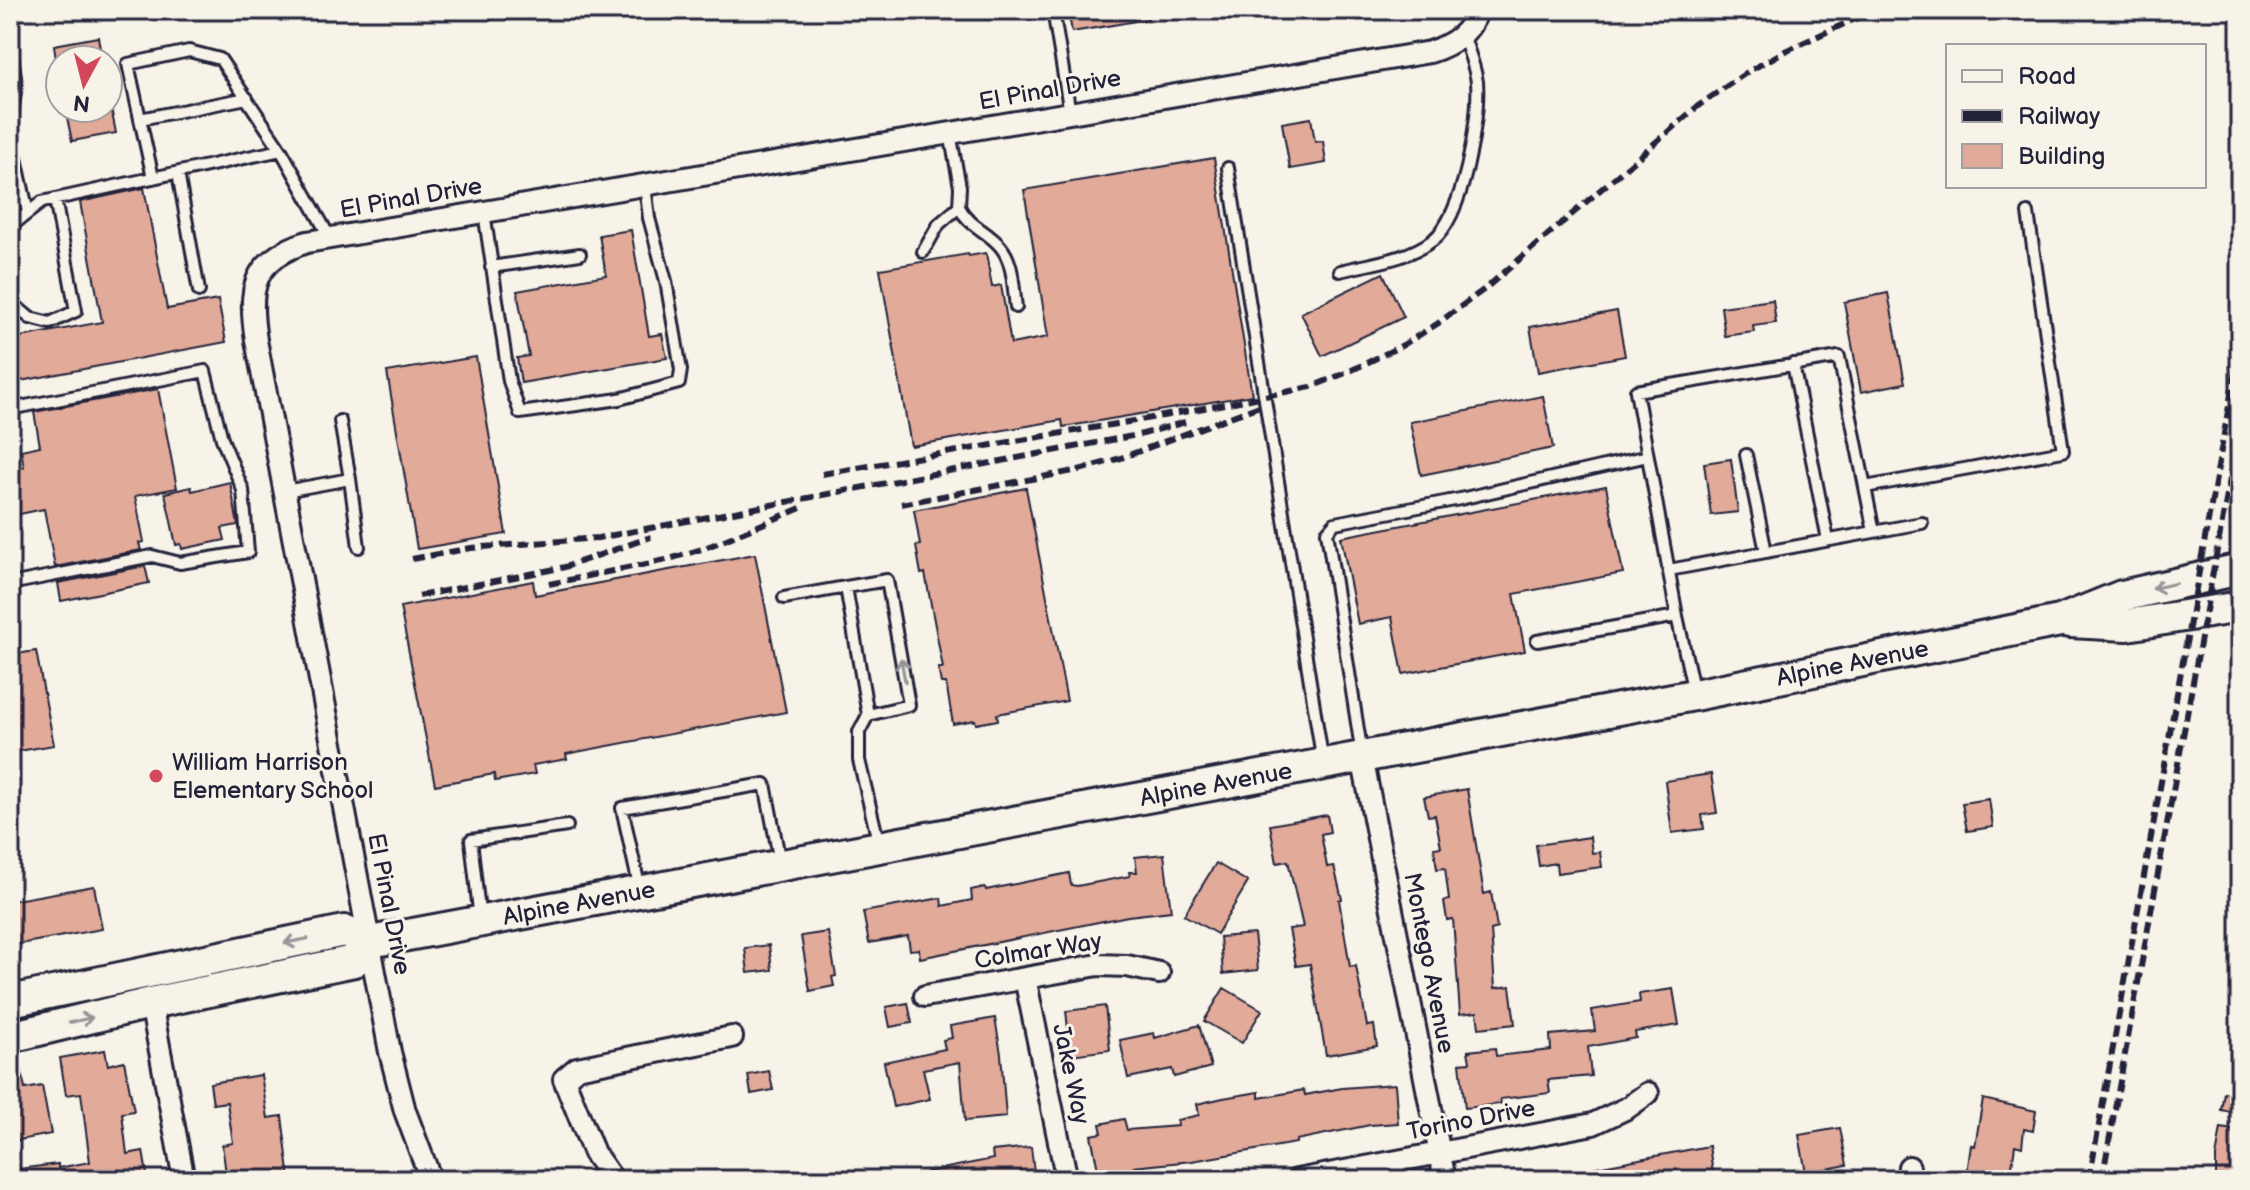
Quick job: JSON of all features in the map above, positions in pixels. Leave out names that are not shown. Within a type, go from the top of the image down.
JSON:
[{"type":"street","points":[[1463,35],[1478,10]]},
{"type":"street","name":"El Pinal Drive","points":[[431,1180],[405,1111],[390,1052],[256,340],[250,306],[252,290],[260,271],[284,249],[330,238],[1430,52],[1450,45],[1463,35]]},
{"type":"street","name":"Alpine Avenue","points":[[10,1001],[344,931],[370,942],[1694,695],[2060,621],[2122,596],[2240,569]]},
{"type":"street","name":"Alpine Avenue","points":[[2060,621],[2127,625],[2240,607]]},
{"type":"street","name":"Montego Avenue","points":[[1362,757],[1445,1180]]},
{"type":"street","name":"Alpine Avenue","points":[[10,1037],[151,1003],[354,961],[370,942]]},
{"type":"street","name":"Colmar Way","points":[[925,996],[1098,965],[1127,966],[1159,973]]},
{"type":"street","name":"Jake Way","points":[[1025,978],[1067,1180]]},
{"type":"street","points":[[151,1003],[184,1180]]},
{"type":"street","points":[[613,1180],[594,1153],[564,1079],[577,1068],[732,1037]]},
{"type":"street","name":"Torino Drive","points":[[1297,1180],[1593,1124],[1627,1108],[1648,1093]]},
{"type":"lane","points":[[1053,10],[1070,113]]},
{"type":"lane","points":[[1340,271],[1413,253],[1436,238],[1450,218],[1474,130],[1477,96],[1477,78],[1463,35]]},
{"type":"lane","points":[[10,42],[13,86],[10,131],[28,213]]},
{"type":"lane","points":[[153,178],[128,64],[189,51],[220,59],[281,150],[330,238]]},
{"type":"lane","points":[[140,119],[247,98]]},
{"type":"lane","points":[[950,133],[960,187],[959,207],[965,219],[1000,245],[1010,263],[1016,307]]},
{"type":"lane","points":[[10,227],[42,202],[281,150]]},
{"type":"lane","points":[[1228,168],[1323,764]]},
{"type":"lane","points":[[178,173],[199,291]]},
{"type":"lane","points":[[484,212],[509,381],[520,413],[619,399],[679,383],[681,370],[645,185]]},
{"type":"lane","points":[[10,301],[30,318],[50,323],[76,311],[55,199]]},
{"type":"lane","points":[[923,252],[939,224],[959,207]]},
{"type":"lane","points":[[1865,487],[2063,451],[2028,213]]},
{"type":"lane","points":[[491,267],[580,254]]},
{"type":"lane","points":[[1694,695],[1636,391],[1839,357],[1874,532]]},
{"type":"lane","points":[[1793,364],[1828,540]]},
{"type":"lane","points":[[10,409],[205,371],[222,439],[243,490],[248,552],[180,563],[152,556],[10,584]]},
{"type":"lane","points":[[340,421],[359,547]]},
{"type":"lane","points":[[1746,455],[1766,552]]},
{"type":"lane","points":[[1362,757],[1327,532],[1335,523],[1460,499],[1648,456]]},
{"type":"lane","points":[[285,491],[350,479]]},
{"type":"lane","points":[[1669,570],[1922,523]]},
{"type":"lane","points":[[784,598],[887,580],[909,705],[868,715]]},
{"type":"lane","points":[[846,587],[868,715],[859,732],[859,760],[880,847]]},
{"type":"lane","points":[[1537,641],[1677,616]]},
{"type":"lane","points":[[641,892],[622,808],[765,784],[781,866]]},
{"type":"lane","points":[[481,922],[471,840],[567,826]]},
{"type":"building","points":[[1068,10],[1147,10],[1148,19],[1072,32]]},
{"type":"building","points":[[98,37],[99,44],[60,44]]},
{"type":"building","points":[[1311,118],[1315,142],[1323,141],[1326,163],[1290,169],[1282,123]]},
{"type":"building","points":[[68,124],[114,124],[116,133],[72,141]]},
{"type":"building","points":[[1214,158],[1252,395],[1063,427],[1062,420],[911,446],[880,269],[986,253],[992,287],[1001,285],[1011,344],[1048,337],[1024,190]]},
{"type":"building","points":[[144,188],[167,309],[218,300],[226,342],[10,383],[10,339],[102,322],[80,202]]},
{"type":"building","points":[[631,230],[649,336],[662,334],[667,358],[521,383],[517,358],[529,356],[517,291],[606,275],[599,235]]},
{"type":"building","points":[[1383,273],[1404,317],[1322,356],[1301,313]]},
{"type":"building","points":[[1888,293],[1905,383],[1861,392],[1844,302]]},
{"type":"building","points":[[1773,300],[1776,323],[1753,326],[1754,332],[1725,336],[1721,307]]},
{"type":"building","points":[[1617,311],[1625,356],[1538,372],[1530,327]]},
{"type":"building","points":[[476,357],[506,534],[417,549],[387,372]]},
{"type":"building","points":[[158,389],[177,488],[135,496],[144,542],[139,543],[141,550],[55,567],[44,509],[10,516],[10,470],[24,467],[21,450],[40,446],[34,412]]},
{"type":"building","points":[[1543,396],[1553,448],[1421,475],[1410,422]]},
{"type":"building","points":[[1731,459],[1738,512],[1711,515],[1704,463]]},
{"type":"building","points":[[230,482],[238,525],[222,528],[225,540],[182,549],[181,544],[176,545],[165,493],[191,487],[192,491]]},
{"type":"building","points":[[1606,486],[1623,573],[1514,594],[1525,651],[1403,674],[1392,617],[1358,624],[1341,537]]},
{"type":"building","points":[[1026,488],[1067,701],[997,714],[998,720],[953,724],[946,683],[941,683],[938,668],[943,668],[925,573],[921,574],[914,510]]},
{"type":"building","points":[[755,554],[786,712],[566,754],[567,759],[533,765],[535,774],[495,781],[494,774],[435,785],[400,607],[533,581],[535,595]]},
{"type":"building","points":[[145,566],[149,583],[61,601],[58,583]]},
{"type":"building","points":[[36,651],[54,745],[13,752],[10,737],[10,655]]},
{"type":"building","points":[[1711,774],[1717,813],[1702,815],[1704,829],[1672,833],[1665,781]]},
{"type":"building","points":[[1467,789],[1484,894],[1491,892],[1497,928],[1491,930],[1495,988],[1510,986],[1515,1024],[1479,1028],[1477,1012],[1460,1014],[1453,919],[1447,920],[1444,901],[1449,900],[1445,868],[1437,869],[1434,848],[1441,847],[1435,815],[1428,816],[1424,797]]},
{"type":"building","points":[[1989,799],[1993,827],[1967,831],[1962,803]]},
{"type":"building","points":[[1327,815],[1330,832],[1321,834],[1327,867],[1334,866],[1342,899],[1339,900],[1350,967],[1356,966],[1367,1026],[1374,1025],[1377,1046],[1326,1055],[1310,964],[1296,966],[1289,929],[1303,927],[1288,861],[1277,863],[1270,825]]},
{"type":"building","points":[[1590,837],[1592,853],[1600,852],[1602,867],[1557,873],[1556,863],[1539,866],[1536,845]]},
{"type":"building","points":[[1164,854],[1171,911],[1128,916],[920,958],[919,949],[910,950],[908,936],[869,943],[863,912],[941,898],[942,906],[972,900],[971,890],[985,887],[986,890],[1069,873],[1071,885],[1077,886],[1130,876],[1129,872],[1137,872],[1135,857]]},
{"type":"building","points":[[1216,863],[1248,882],[1217,934],[1184,915]]},
{"type":"building","points":[[94,886],[102,929],[14,945],[10,901]]},
{"type":"building","points":[[828,932],[836,976],[832,977],[834,986],[810,991],[801,936]]},
{"type":"building","points":[[1254,934],[1258,970],[1223,974],[1220,937]]},
{"type":"building","points":[[769,945],[772,970],[748,973],[745,948]]},
{"type":"building","points":[[1224,988],[1262,1010],[1242,1043],[1204,1021]]},
{"type":"building","points":[[1673,989],[1679,1025],[1635,1032],[1636,1038],[1588,1047],[1591,1076],[1548,1080],[1550,1093],[1500,1099],[1501,1104],[1465,1108],[1460,1063],[1470,1062],[1468,1051],[1495,1048],[1496,1056],[1551,1050],[1550,1035],[1595,1031],[1592,1010],[1640,1002],[1639,994]]},
{"type":"building","points":[[908,1003],[912,1023],[890,1027],[886,1007]]},
{"type":"building","points":[[1105,1006],[1110,1050],[1071,1055],[1066,1011]]},
{"type":"building","points":[[995,1018],[1006,1117],[965,1121],[960,1062],[923,1069],[930,1099],[893,1107],[884,1062],[945,1049],[943,1040],[952,1038],[950,1026]]},
{"type":"building","points":[[1199,1025],[1211,1067],[1174,1077],[1172,1069],[1128,1078],[1120,1040],[1154,1033],[1155,1038]]},
{"type":"building","points":[[105,1050],[108,1065],[124,1061],[134,1111],[122,1113],[127,1154],[143,1151],[148,1180],[11,1180],[10,1170],[58,1164],[58,1168],[90,1162],[81,1093],[66,1095],[60,1058]]},
{"type":"building","points":[[10,1054],[18,1054],[25,1089],[42,1086],[51,1134],[14,1141],[10,1122]]},
{"type":"building","points":[[769,1071],[773,1090],[751,1094],[748,1075]]},
{"type":"building","points":[[261,1075],[268,1118],[282,1116],[290,1180],[227,1180],[222,1145],[233,1143],[227,1102],[213,1104],[210,1083]]},
{"type":"building","points":[[1395,1084],[1398,1123],[1370,1125],[1296,1140],[1296,1143],[1192,1161],[1134,1167],[1135,1173],[1100,1180],[1091,1135],[1102,1133],[1100,1124],[1124,1119],[1127,1130],[1178,1126],[1177,1120],[1199,1115],[1197,1104],[1223,1098],[1259,1092],[1259,1098],[1304,1090],[1305,1095],[1342,1088]]},
{"type":"building","points":[[2224,1092],[2240,1095],[2238,1113],[2221,1110]]},
{"type":"building","points":[[1983,1099],[2036,1111],[2033,1131],[2024,1129],[2022,1147],[2015,1145],[2010,1180],[1966,1180]]},
{"type":"building","points":[[1840,1128],[1847,1165],[1806,1173],[1799,1135]]},
{"type":"building","points":[[2221,1128],[2240,1131],[2240,1180],[2216,1180]]},
{"type":"building","points":[[1709,1146],[1714,1180],[1571,1180],[1570,1172]]},
{"type":"building","points":[[1031,1147],[1035,1180],[926,1180],[926,1172],[993,1159],[992,1151]]},
{"type":"railway","points":[[822,474],[1163,416],[1311,387],[1348,372],[1403,345],[1486,288],[1698,106],[1785,51],[1875,10]]},
{"type":"railway","points":[[2089,1180],[2240,345]]},
{"type":"railway","points":[[901,504],[1079,470],[1121,458],[1262,405]]},
{"type":"railway","points":[[412,559],[471,548],[598,538],[1143,434],[1185,422]]},
{"type":"railway","points":[[2102,1180],[2240,424]]},
{"type":"railway","points":[[549,584],[666,560],[705,548],[801,508]]},
{"type":"railway","points":[[419,596],[565,567],[651,537]]},
{"type":"place","name":"William Harrison Elementary School","points":[[156,776]]}]
